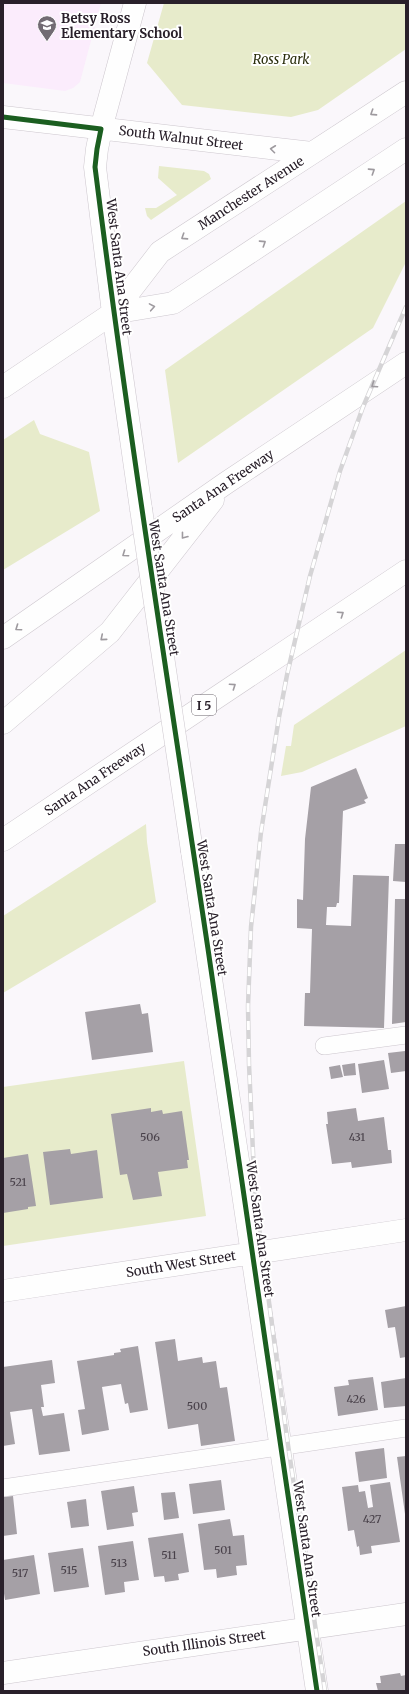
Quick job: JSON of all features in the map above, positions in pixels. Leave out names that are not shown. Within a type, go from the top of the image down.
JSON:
[{"type":"main road","name":"West Santa Ana Street","points":[[135,3],[96,148],[95,168],[113,313],[130,432],[317,1691]]},
{"type":"main road","name":"Manchester Avenue","points":[[3,387],[113,313],[160,252],[406,92]]},
{"type":"main road","name":"South Walnut Street","points":[[3,117],[312,154]]},
{"type":"main road","name":"Manchester Avenue","points":[[113,313],[173,303],[406,149]]},
{"type":"main road","name":"Santa Ana Freeway","points":[[3,638],[226,483],[406,363]]},
{"type":"main road","points":[[3,723],[110,632],[226,483]]},
{"type":"main road","name":"Santa Ana Freeway","points":[[3,840],[406,571]]},
{"type":"main road","name":"South West Street","points":[[3,1291],[406,1230]]},
{"type":"main road","name":"South Illinois Street","points":[[3,1673],[406,1614]]},
{"type":"lane","points":[[324,1046],[406,1035]]},
{"type":"lane","points":[[3,1488],[406,1428]]},
{"type":"shaded area","name":"Betsy Ross Elementary School","points":[[3,3],[101,3],[80,82],[73,88],[65,91],[3,83]]},
{"type":"green space","name":"Ross Park","points":[[164,3],[406,3],[406,49],[318,110],[291,117],[182,105],[147,63]]},
{"type":"green space","points":[[159,166],[204,171],[209,174],[211,179],[151,220],[147,216],[145,208],[156,208],[177,195],[158,178]]},
{"type":"green space","points":[[406,201],[406,262],[373,328],[178,463],[165,370]]},
{"type":"green space","points":[[34,420],[40,434],[89,452],[100,511],[3,570],[3,440]]},
{"type":"green space","points":[[406,650],[406,726],[302,772],[281,776],[286,746],[291,746],[294,725]]},
{"type":"green space","points":[[146,824],[147,842],[156,902],[3,993],[3,916]]},
{"type":"green space","points":[[184,1061],[206,1216],[3,1246],[3,1087]]},
{"type":"building","points":[[356,768],[368,798],[364,800],[366,803],[343,811],[339,903],[337,903],[336,907],[327,907],[326,925],[351,926],[353,875],[389,876],[384,1028],[304,1026],[305,993],[310,993],[312,929],[297,928],[297,899],[303,900],[305,839],[311,787]]},
{"type":"building","points":[[395,844],[406,844],[406,882],[393,881]]},
{"type":"building","points":[[395,899],[406,899],[406,1022],[392,1024]]},
{"type":"building","points":[[140,1004],[142,1014],[148,1013],[153,1052],[92,1060],[85,1012]]},
{"type":"building","points":[[405,1051],[406,1071],[391,1073],[388,1053]]},
{"type":"building","points":[[384,1060],[389,1089],[362,1093],[358,1064]]},
{"type":"building","points":[[355,1063],[356,1075],[344,1076],[342,1065]]},
{"type":"building","points":[[340,1065],[343,1077],[331,1079],[329,1067]]},
{"type":"building","points":[[151,1108],[151,1112],[162,1110],[163,1114],[182,1111],[189,1160],[187,1160],[188,1168],[158,1172],[162,1196],[133,1200],[127,1174],[120,1175],[111,1114]]},
{"type":"building","points":[[356,1108],[358,1121],[384,1117],[388,1150],[391,1150],[392,1163],[352,1168],[351,1162],[332,1164],[326,1124],[328,1124],[327,1112]]},
{"type":"building","points":[[70,1149],[71,1154],[97,1150],[103,1198],[50,1205],[43,1152]]},
{"type":"building","points":[[28,1154],[36,1206],[28,1207],[28,1209],[3,1213],[3,1158]]},
{"type":"building","points":[[406,1306],[406,1357],[400,1358],[395,1327],[388,1328],[385,1310]]},
{"type":"building","points":[[175,1339],[178,1361],[202,1357],[203,1363],[216,1361],[220,1388],[227,1387],[235,1441],[201,1446],[198,1424],[168,1429],[155,1342]]},
{"type":"building","points":[[138,1346],[148,1410],[130,1413],[128,1403],[125,1404],[121,1384],[102,1387],[109,1430],[82,1435],[78,1410],[85,1409],[77,1361],[114,1355],[114,1353],[121,1352],[120,1349]]},
{"type":"building","points":[[52,1360],[55,1383],[41,1385],[44,1407],[41,1407],[43,1416],[64,1413],[70,1451],[39,1455],[32,1409],[10,1412],[15,1444],[3,1446],[3,1367]]},
{"type":"building","points":[[373,1377],[378,1410],[338,1416],[334,1387],[349,1385],[348,1380]]},
{"type":"building","points":[[406,1378],[406,1406],[384,1408],[381,1382]]},
{"type":"building","points":[[384,1448],[387,1478],[359,1482],[355,1452]]},
{"type":"building","points":[[406,1456],[406,1514],[405,1514],[397,1457]]},
{"type":"building","points":[[221,1480],[225,1510],[193,1514],[189,1484]]},
{"type":"building","points":[[390,1482],[400,1542],[371,1546],[372,1553],[360,1555],[354,1530],[348,1531],[342,1487],[358,1485],[359,1492],[365,1491],[368,1508],[373,1507],[370,1485]]},
{"type":"building","points":[[134,1486],[138,1512],[132,1513],[134,1526],[107,1530],[101,1491]]},
{"type":"building","points":[[175,1492],[179,1518],[164,1520],[161,1493]]},
{"type":"building","points":[[13,1496],[17,1534],[3,1536],[3,1497]]},
{"type":"building","points":[[86,1499],[89,1526],[71,1528],[67,1502]]},
{"type":"building","points":[[230,1519],[233,1536],[244,1535],[247,1565],[236,1566],[237,1575],[217,1578],[216,1569],[204,1570],[198,1524]]},
{"type":"building","points":[[183,1533],[189,1572],[178,1574],[179,1580],[165,1582],[164,1576],[154,1577],[148,1538]]},
{"type":"building","points":[[133,1541],[139,1580],[124,1582],[125,1592],[105,1595],[98,1546]]},
{"type":"building","points":[[83,1548],[89,1587],[54,1592],[48,1553]]},
{"type":"building","points":[[34,1555],[40,1594],[5,1600],[3,1587],[3,1560]]},
{"type":"building","points":[[400,1673],[401,1676],[406,1675],[406,1691],[378,1691],[376,1683],[381,1683],[380,1676]]},
{"type":"railway","points":[[325,1691],[288,1445],[255,1197],[248,1006],[251,927],[261,832],[279,717],[287,675],[310,576],[340,471],[363,407],[406,307]]},
{"type":"cycle path","points":[[3,117],[101,129],[95,167],[121,363],[317,1691]]},
{"type":"place","name":"Betsy Ross Elementary School","points":[[47,42]]}]
